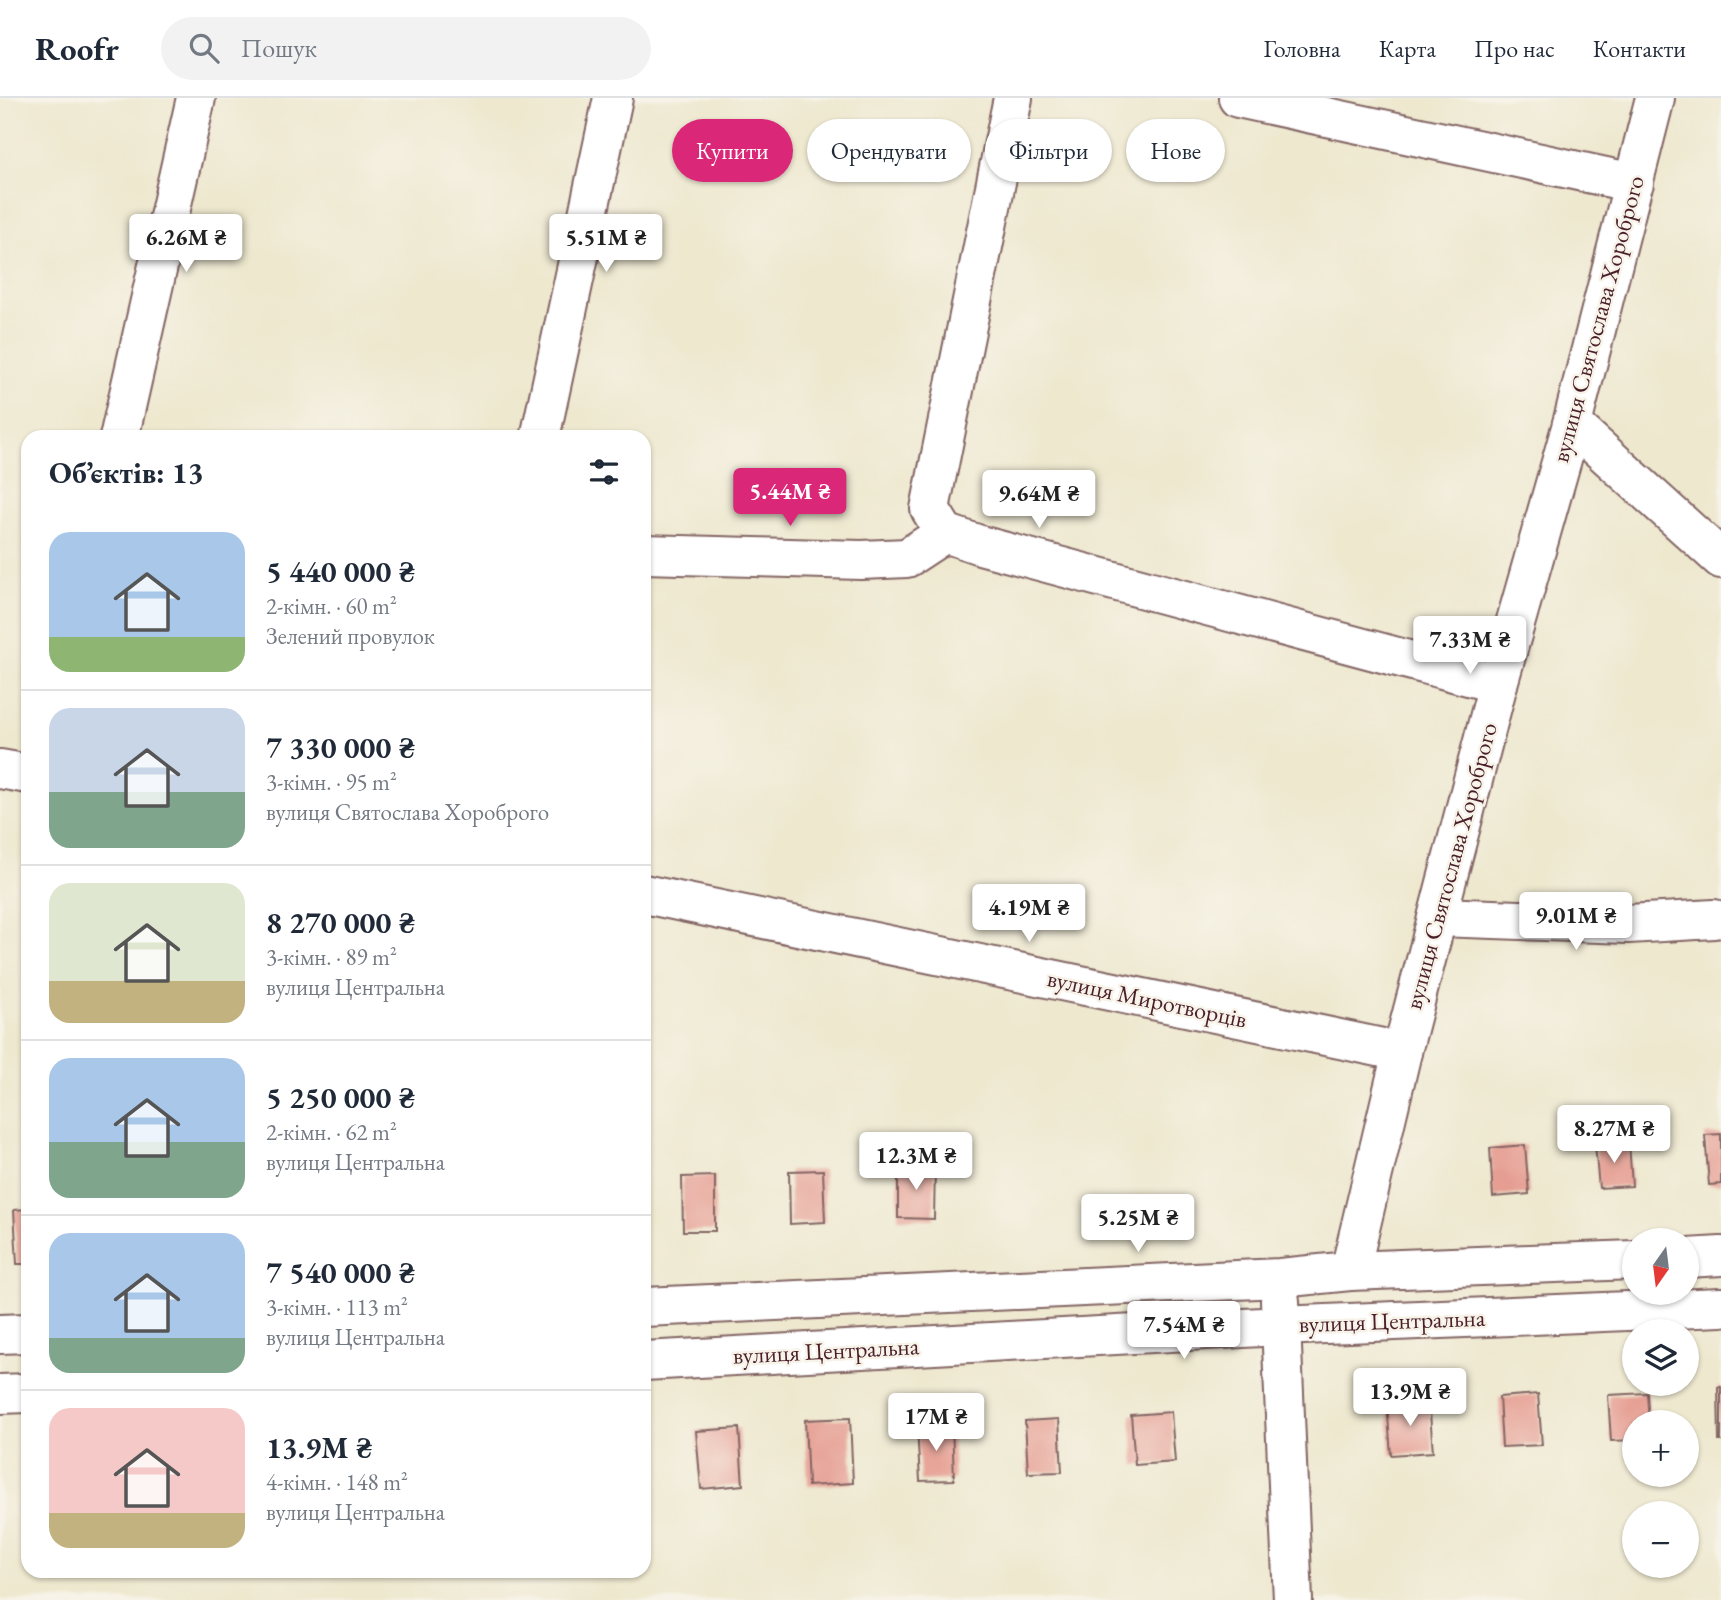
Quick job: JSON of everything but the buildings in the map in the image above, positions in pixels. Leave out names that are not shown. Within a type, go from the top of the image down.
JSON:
[{"type":"street","points":[[120,430],[196,98]]},
{"type":"street","points":[[542,430],[613,98]]},
{"type":"street","points":[[1013,98],[930,509],[945,533],[993,549],[1498,684]]},
{"type":"street","points":[[1238,98],[1634,183]]},
{"type":"street","name":"вулиця Святослава Хороброго","points":[[1350,1271],[1402,1052],[1498,684],[1572,425],[1656,98]]},
{"type":"street","points":[[1572,425],[1721,559]]},
{"type":"street","points":[[651,554],[861,560],[908,558],[945,533]]},
{"type":"street","points":[[0,769],[21,773]]},
{"type":"street","name":"вулиця Миротворців","points":[[651,895],[1402,1052]]},
{"type":"street","points":[[1438,917],[1628,924],[1714,919]]},
{"type":"street","points":[[1699,1257],[1721,1256]]},
{"type":"street","name":"вулиця Центральна","points":[[651,1307],[1280,1278],[1350,1271],[1622,1260]]},
{"type":"street","points":[[1280,1278],[1293,1600]]},
{"type":"street","name":"вулиця Центральна","points":[[651,1361],[1280,1326],[1721,1307]]},
{"type":"street","points":[[0,1334],[21,1333]]},
{"type":"street","points":[[0,1394],[21,1393]]}]
